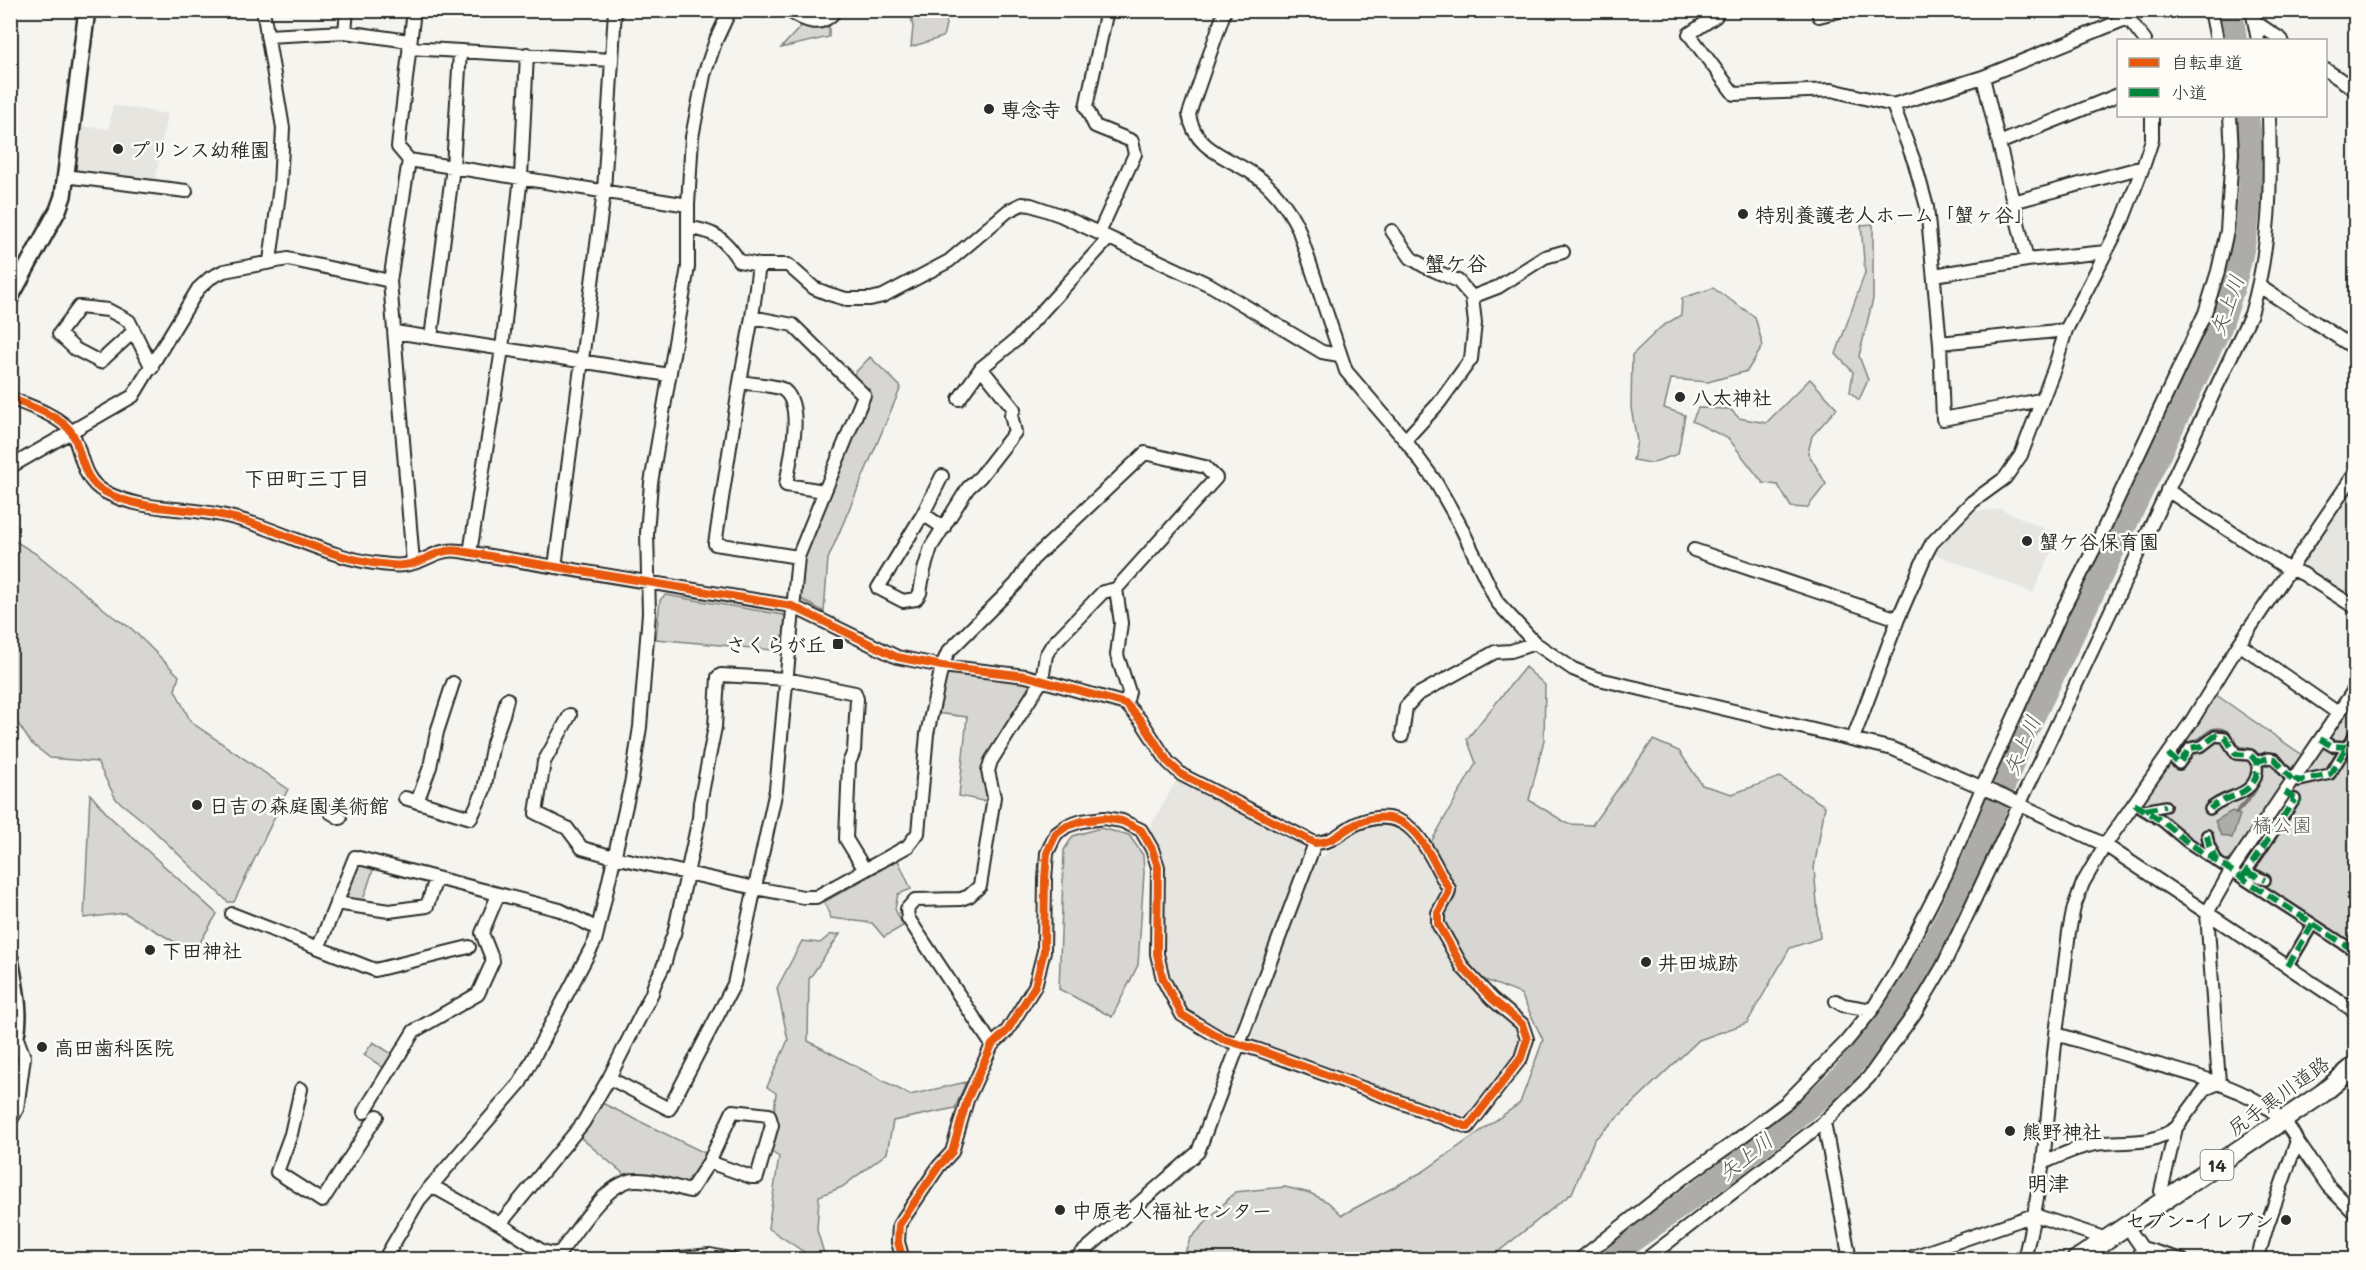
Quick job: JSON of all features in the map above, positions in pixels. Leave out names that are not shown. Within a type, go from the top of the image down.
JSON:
[{"type":"main road","name":"尻手黒川道路","points":[[2076,1260],[2163,1202],[2290,1130],[2355,1065]]},
{"type":"main road","name":"尻手黒川道路","points":[[2095,1260],[2138,1247],[2355,1081]]},
{"type":"street","points":[[11,297],[58,210],[63,196],[87,10]]},
{"type":"street","points":[[263,10],[283,128],[280,186],[270,261]]},
{"type":"street","points":[[345,32],[347,10]]},
{"type":"street","points":[[414,10],[398,147],[409,160],[521,176],[688,205]]},
{"type":"street","points":[[555,567],[604,191],[615,10]]},
{"type":"street","points":[[384,1260],[419,1200],[520,1083],[590,951],[598,929],[632,778],[640,727],[650,613],[647,533],[651,483],[688,267],[688,205],[692,137],[704,75],[716,40],[730,10]]},
{"type":"street","points":[[787,10],[814,22],[827,20],[836,10]]},
{"type":"street","points":[[959,399],[981,368],[1016,340],[1104,235],[1135,154],[1132,141],[1095,126],[1086,107],[1107,10]]},
{"type":"street","points":[[1225,10],[1189,114],[1191,126],[1197,138],[1232,164],[1250,172],[1268,187],[1292,215],[1346,371],[1405,440],[1435,481],[1459,523],[1497,603],[1535,643],[1574,669],[1595,678],[1893,749],[1982,788],[2105,845],[2355,1012]]},
{"type":"street","points":[[1717,10],[1716,16],[1689,34],[1734,94],[1832,90],[1893,105],[1983,77],[2125,14],[2144,39]]},
{"type":"street","points":[[1820,16],[1843,10]]},
{"type":"street","points":[[2211,10],[2217,39]]},
{"type":"street","points":[[2253,16],[2258,39]]},
{"type":"street","points":[[2253,16],[2281,39]]},
{"type":"street","points":[[267,36],[345,32],[409,45],[460,52],[612,60]]},
{"type":"street","points":[[431,338],[453,167],[460,52]]},
{"type":"street","points":[[470,553],[502,349],[521,176],[527,54]]},
{"type":"street","points":[[2327,71],[2355,90]]},
{"type":"street","points":[[1983,77],[2028,261]]},
{"type":"street","points":[[1999,143],[2117,94]]},
{"type":"street","points":[[1893,105],[1915,164],[1927,207],[1940,344],[1943,419],[2040,400]]},
{"type":"street","points":[[1853,739],[1898,619],[1932,543],[1972,502],[2005,478],[2021,455],[2040,400],[2054,369],[2066,330],[2123,219],[2152,140],[2152,117]]},
{"type":"street","points":[[1579,1260],[1683,1178],[1786,1103],[1845,1043],[1872,1010],[1918,931],[1946,874],[2062,611],[2096,545],[2205,313],[2227,231],[2232,153],[2230,117]]},
{"type":"street","points":[[1644,1260],[1824,1122],[1869,1077],[1917,1010],[1943,966],[2251,314],[2267,243],[2270,205],[2269,117]]},
{"type":"street","points":[[409,160],[390,281],[413,563]]},
{"type":"street","points":[[2013,202],[2143,167]]},
{"type":"street","points":[[64,176],[186,191]]},
{"type":"street","points":[[688,228],[705,229],[729,244],[739,261],[788,265],[814,288],[846,299],[870,299],[883,296],[949,261],[1008,211],[1022,204],[1060,215],[1212,286],[1322,352],[1339,355]]},
{"type":"street","points":[[1392,231],[1411,258],[1458,281],[1472,297],[1475,323],[1471,359],[1439,403],[1405,440]]},
{"type":"street","points":[[1472,297],[1498,287],[1545,257],[1563,252]]},
{"type":"street","points":[[1934,275],[2106,252]]},
{"type":"street","points":[[10,467],[133,396],[198,289],[210,278],[232,268],[288,259],[390,281]]},
{"type":"street","points":[[759,264],[715,544],[798,557]]},
{"type":"street","points":[[2259,286],[2355,349]]},
{"type":"street","points":[[133,332],[100,362],[75,349],[59,334],[79,307],[108,310],[129,321],[152,368]]},
{"type":"street","points":[[609,1078],[669,1109],[734,984],[776,790],[798,557],[864,395],[793,324],[752,317]]},
{"type":"street","points":[[1940,344],[2066,330]]},
{"type":"street","points":[[394,332],[669,375]]},
{"type":"street","points":[[942,476],[923,514],[878,588],[903,601],[916,599],[920,593],[931,548],[968,488],[980,477],[1015,432],[1011,416],[1014,409],[981,368]]},
{"type":"street","points":[[740,382],[782,389],[791,399],[796,414],[786,485],[824,491]]},
{"type":"street","points":[[10,398],[42,412],[67,427],[71,432],[83,467],[94,484],[104,492],[146,505],[220,515],[267,528],[346,558],[381,564],[413,563],[445,549],[792,606],[897,657],[1041,680],[1126,704],[1142,722],[1168,762],[1182,775],[1315,843],[1328,843],[1353,826],[1372,820],[1394,819],[1413,828],[1449,889],[1437,913],[1438,924],[1463,968],[1474,981],[1522,1024],[1527,1039],[1524,1053],[1468,1127],[1222,1039],[1182,1015],[1163,979],[1157,954],[1158,867],[1152,849],[1141,830],[1122,821],[1104,818],[1067,826],[1056,834],[1047,854],[1044,951],[1035,986],[1007,1031],[992,1046],[967,1100],[952,1152],[939,1166],[899,1226],[898,1242],[903,1260]]},
{"type":"street","points":[[570,715],[544,762],[536,813],[567,828],[582,848],[614,858],[755,888],[803,897],[816,897],[908,846],[918,833],[927,734],[942,666],[948,652],[1016,584],[1032,560],[1145,453],[1205,466],[1216,478],[1116,589],[1103,592],[1052,645],[1046,655],[1041,680],[991,761],[988,771],[994,797],[980,886],[969,896],[915,900],[907,909],[908,918],[992,1046]]},
{"type":"street","points":[[2024,1260],[2043,1163],[2055,1034],[2074,907],[2083,884],[2105,845],[2140,807],[2168,754],[2355,472]]},
{"type":"street","points":[[2167,490],[2355,608]]},
{"type":"street","points":[[923,514],[944,528]]},
{"type":"street","points":[[1694,550],[1898,619]]},
{"type":"street","points":[[1116,589],[1121,623],[1117,655],[1129,692],[1126,704]]},
{"type":"street","points":[[1401,736],[1406,707],[1417,695],[1495,652],[1511,651],[1535,643]]},
{"type":"street","points":[[2239,644],[2338,713]]},
{"type":"street","points":[[500,1224],[583,1123],[609,1078],[652,993],[654,981],[664,963],[667,947],[674,934],[699,818],[715,727],[718,677],[722,675],[786,680],[855,693],[857,699],[854,751],[849,763],[846,839],[866,870]]},
{"type":"street","points":[[453,683],[437,732],[430,767],[411,800],[471,818],[484,789],[493,743],[507,699]]},
{"type":"street","points":[[2245,875],[2294,798],[2293,779],[2355,687]]},
{"type":"street","points":[[2168,754],[2179,764],[2190,748],[2202,746],[2215,736],[2226,737],[2236,754],[2250,755],[2260,761],[2276,759],[2293,779],[2299,781],[2330,774],[2355,732]]},
{"type":"street","points":[[2320,739],[2332,746],[2346,747]]},
{"type":"street","points":[[2210,809],[2247,790],[2256,777],[2260,761]]},
{"type":"street","points":[[2219,1083],[2206,913],[2231,871],[2294,798]]},
{"type":"street","points":[[2140,807],[2165,806]]},
{"type":"street","points":[[2140,807],[2231,871],[2265,880]]},
{"type":"street","points":[[2207,835],[2209,845],[2219,863]]},
{"type":"street","points":[[1074,1260],[1198,1152],[1315,843]]},
{"type":"street","points":[[319,946],[355,857],[560,910],[598,929]]},
{"type":"street","points":[[2245,875],[2355,952]]},
{"type":"street","points":[[336,903],[389,911],[427,906],[436,879]]},
{"type":"street","points":[[364,1112],[414,1031],[478,994],[493,961],[482,933],[498,895]]},
{"type":"street","points":[[232,914],[319,946],[375,970],[469,947]]},
{"type":"street","points":[[2288,966],[2313,924]]},
{"type":"street","points":[[10,959],[17,999],[16,1036],[10,1052]]},
{"type":"street","points":[[1836,1001],[1844,1005],[1872,1010]]},
{"type":"street","points":[[2055,1034],[2219,1083],[2247,1096],[2290,1130],[2328,1186],[2355,1214]]},
{"type":"street","points":[[10,1122],[17,1109],[24,1057],[16,1036]]},
{"type":"street","points":[[2043,1163],[2074,1149],[2104,1143],[2140,1143],[2159,1138],[2176,1128],[2205,1089],[2219,1083]]},
{"type":"street","points":[[301,1089],[291,1134],[277,1172],[322,1201],[377,1116]]},
{"type":"street","points":[[432,1186],[500,1224],[540,1255],[554,1254],[561,1251],[608,1192],[621,1184],[634,1179],[690,1191],[709,1162],[733,1111],[769,1115],[772,1125],[757,1177],[709,1162]]},
{"type":"street","points":[[1824,1122],[1850,1260]]},
{"type":"street","points":[[2163,1202],[2161,1191],[2176,1128]]},
{"type":"street","points":[[2257,1260],[2290,1130]]},
{"type":"street","points":[[1904,1260],[2034,1215],[2107,1239]]},
{"type":"street","points":[[2138,1247],[2182,1260]]},
{"type":"street","points":[[664,1260],[710,1255],[735,1260]]},
{"type":"shaded area","points":[[113,105],[167,114],[155,182],[72,173],[79,126],[109,129]]},
{"type":"shaded area","points":[[2355,484],[2355,601],[2302,565]]},
{"type":"shaded area","points":[[2001,509],[2059,535],[2033,593],[1935,554],[1970,512]]},
{"type":"shaded area","points":[[1176,781],[1300,843],[1304,853],[1239,1029],[1227,1035],[1198,1019],[1185,1007],[1176,996],[1163,962],[1163,858],[1158,842],[1148,831]]},
{"type":"shaded area","points":[[2232,811],[2240,815],[2232,838],[2221,835],[2215,821]]},
{"type":"shaded area","points":[[1389,823],[1410,831],[1445,889],[1434,922],[1521,1032],[1521,1050],[1474,1112],[1463,1115],[1450,1113],[1254,1042],[1251,1034],[1315,862],[1356,832],[1371,825]]},
{"type":"green space","points":[[910,11],[949,11],[943,37],[911,47],[913,27]]},
{"type":"green space","points":[[803,24],[816,28],[829,26],[829,37],[781,48]]},
{"type":"green space","points":[[1873,224],[1873,299],[1859,356],[1868,380],[1859,400],[1850,392],[1853,372],[1836,354],[1865,273],[1861,225]]},
{"type":"green space","points":[[1713,288],[1755,317],[1763,346],[1747,371],[1708,382],[1671,379],[1664,408],[1685,415],[1678,454],[1651,463],[1633,460],[1637,441],[1631,408],[1632,355],[1661,327],[1681,315],[1682,298]]},
{"type":"green space","points":[[870,357],[901,387],[828,559],[824,612],[801,599],[805,554],[872,395],[853,375]]},
{"type":"green space","points":[[1810,379],[1837,408],[1812,436],[1808,453],[1826,484],[1807,508],[1791,507],[1778,485],[1763,483],[1729,439],[1692,421],[1698,408],[1730,409],[1739,418],[1766,423]]},
{"type":"green space","points":[[10,538],[38,555],[115,618],[131,628],[179,676],[175,690],[191,722],[288,789],[234,902],[228,902],[147,824],[116,799],[97,762],[50,758],[31,743],[11,713]]},
{"type":"green space","points":[[665,595],[784,615],[787,619],[784,651],[656,639],[660,600]]},
{"type":"green space","points":[[1525,667],[1545,685],[1544,740],[1529,800],[1568,824],[1592,825],[1653,740],[1679,751],[1702,785],[1732,794],[1780,777],[1825,806],[1814,868],[1820,938],[1790,948],[1747,1023],[1699,1040],[1594,1140],[1572,1193],[1489,1259],[1182,1260],[1190,1239],[1235,1192],[1285,1187],[1310,1193],[1328,1202],[1342,1215],[1424,1171],[1520,1103],[1543,1040],[1521,994],[1480,978],[1443,919],[1455,897],[1456,889],[1430,844],[1476,763],[1467,739]]},
{"type":"green space","points":[[952,670],[1028,682],[1032,690],[983,764],[983,779],[988,799],[983,801],[959,796],[967,717],[936,713],[946,674]]},
{"type":"green space","name":"橘公園","points":[[2215,694],[2311,761],[2355,696],[2355,958],[2138,811]]},
{"type":"green space","points":[[90,794],[109,816],[217,914],[196,949],[178,944],[125,913],[84,918]]},
{"type":"green space","points":[[1100,828],[1129,835],[1143,855],[1144,873],[1138,965],[1112,1017],[1059,989],[1064,850],[1073,836]]},
{"type":"green space","points":[[898,860],[911,889],[898,894],[895,909],[903,926],[884,937],[872,923],[831,918],[824,902]]},
{"type":"green space","points":[[356,861],[374,867],[362,903],[347,902],[343,895]]},
{"type":"green space","points":[[840,934],[809,979],[808,1041],[910,1095],[966,1082],[955,1108],[893,1121],[887,1153],[842,1187],[819,1196],[817,1230],[826,1260],[805,1259],[807,1254],[768,1228],[779,1157],[770,1151],[776,1093],[767,1087],[788,1040],[777,988],[802,941],[820,943],[830,935]]},
{"type":"green space","points":[[373,1042],[392,1054],[384,1068],[364,1055]]},
{"type":"green space","points":[[602,1103],[707,1154],[691,1179],[685,1183],[648,1175],[625,1175],[580,1137]]},
{"type":"waterway","name":"矢上川","points":[[2231,10],[2235,39]]},
{"type":"waterway","name":"矢上川","points":[[1604,1260],[1734,1166],[1828,1090],[1873,1038],[1900,1001],[1924,962],[1965,880],[2016,752],[2220,327],[2236,276],[2247,223],[2251,170],[2247,117]]},
{"type":"waterway","points":[[2177,756],[2183,748],[2218,729],[2229,734],[2239,748],[2248,749],[2259,756],[2262,768],[2259,783],[2236,813]]},
{"type":"marked path","points":[[2294,778],[2299,781],[2330,774],[2356,732]]},
{"type":"marked path","points":[[2168,754],[2179,764],[2190,748],[2202,746],[2215,736],[2225,737],[2236,754],[2250,755],[2254,759],[2257,772],[2250,787],[2210,809]]},
{"type":"marked path","points":[[2320,739],[2332,746],[2346,747]]},
{"type":"marked path","points":[[2256,762],[2268,758],[2275,759],[2292,780]]},
{"type":"marked path","points":[[2285,792],[2301,803]]},
{"type":"marked path","points":[[2242,878],[2295,799]]},
{"type":"marked path","points":[[2134,804],[2162,821],[2187,842],[2356,952]]},
{"type":"marked path","points":[[2145,810],[2165,806]]},
{"type":"marked path","points":[[2207,835],[2209,845],[2217,860]]},
{"type":"marked path","points":[[2247,872],[2265,880]]},
{"type":"marked path","points":[[2288,966],[2313,924]]},
{"type":"cycle path","points":[[10,398],[47,414],[67,427],[76,441],[90,478],[96,486],[119,498],[148,506],[207,512],[241,520],[360,561],[398,565],[412,564],[444,552],[460,551],[792,606],[897,657],[942,666],[1026,676],[1126,704],[1142,722],[1168,762],[1182,775],[1315,843],[1328,841],[1356,824],[1375,818],[1391,818],[1404,824],[1415,833],[1449,889],[1438,913],[1438,924],[1463,968],[1492,999],[1522,1024],[1527,1039],[1521,1058],[1468,1127],[1259,1050],[1222,1039],[1182,1015],[1163,979],[1157,954],[1158,867],[1152,849],[1141,830],[1122,821],[1104,818],[1082,821],[1067,826],[1056,834],[1047,853],[1044,951],[1035,986],[1007,1031],[992,1045],[967,1100],[952,1152],[939,1166],[899,1225],[898,1242],[903,1260]]},
{"type":"place","name":"専念寺","points":[[989,109]]},
{"type":"place","name":"プリンス幼稚園","points":[[118,149]]},
{"type":"place","name":"特別養護老人ホーム「蟹ヶ谷」","points":[[1743,214]]},
{"type":"place","name":"八太神社","points":[[1680,397]]},
{"type":"place","name":"蟹ケ谷保育園","points":[[2027,541]]},
{"type":"place","name":"さくらが丘","points":[[838,644]]},
{"type":"place","name":"日吉の森庭園美術館","points":[[197,805]]},
{"type":"place","name":"下田神社","points":[[150,950]]},
{"type":"place","name":"井田城跡","points":[[1646,962]]},
{"type":"place","name":"高田歯科医院","points":[[42,1047]]},
{"type":"place","name":"熊野神社","points":[[2010,1131]]},
{"type":"place","name":"中原老人福祉センター","points":[[1060,1210]]},
{"type":"place","name":"セブン-イレブン","points":[[2286,1220]]},
{"type":"district","name":"蟹ケ谷","points":[[1456,262]]},
{"type":"district","name":"下田町三丁目","points":[[307,477]]},
{"type":"district","name":"明津","points":[[2048,1182]]}]
